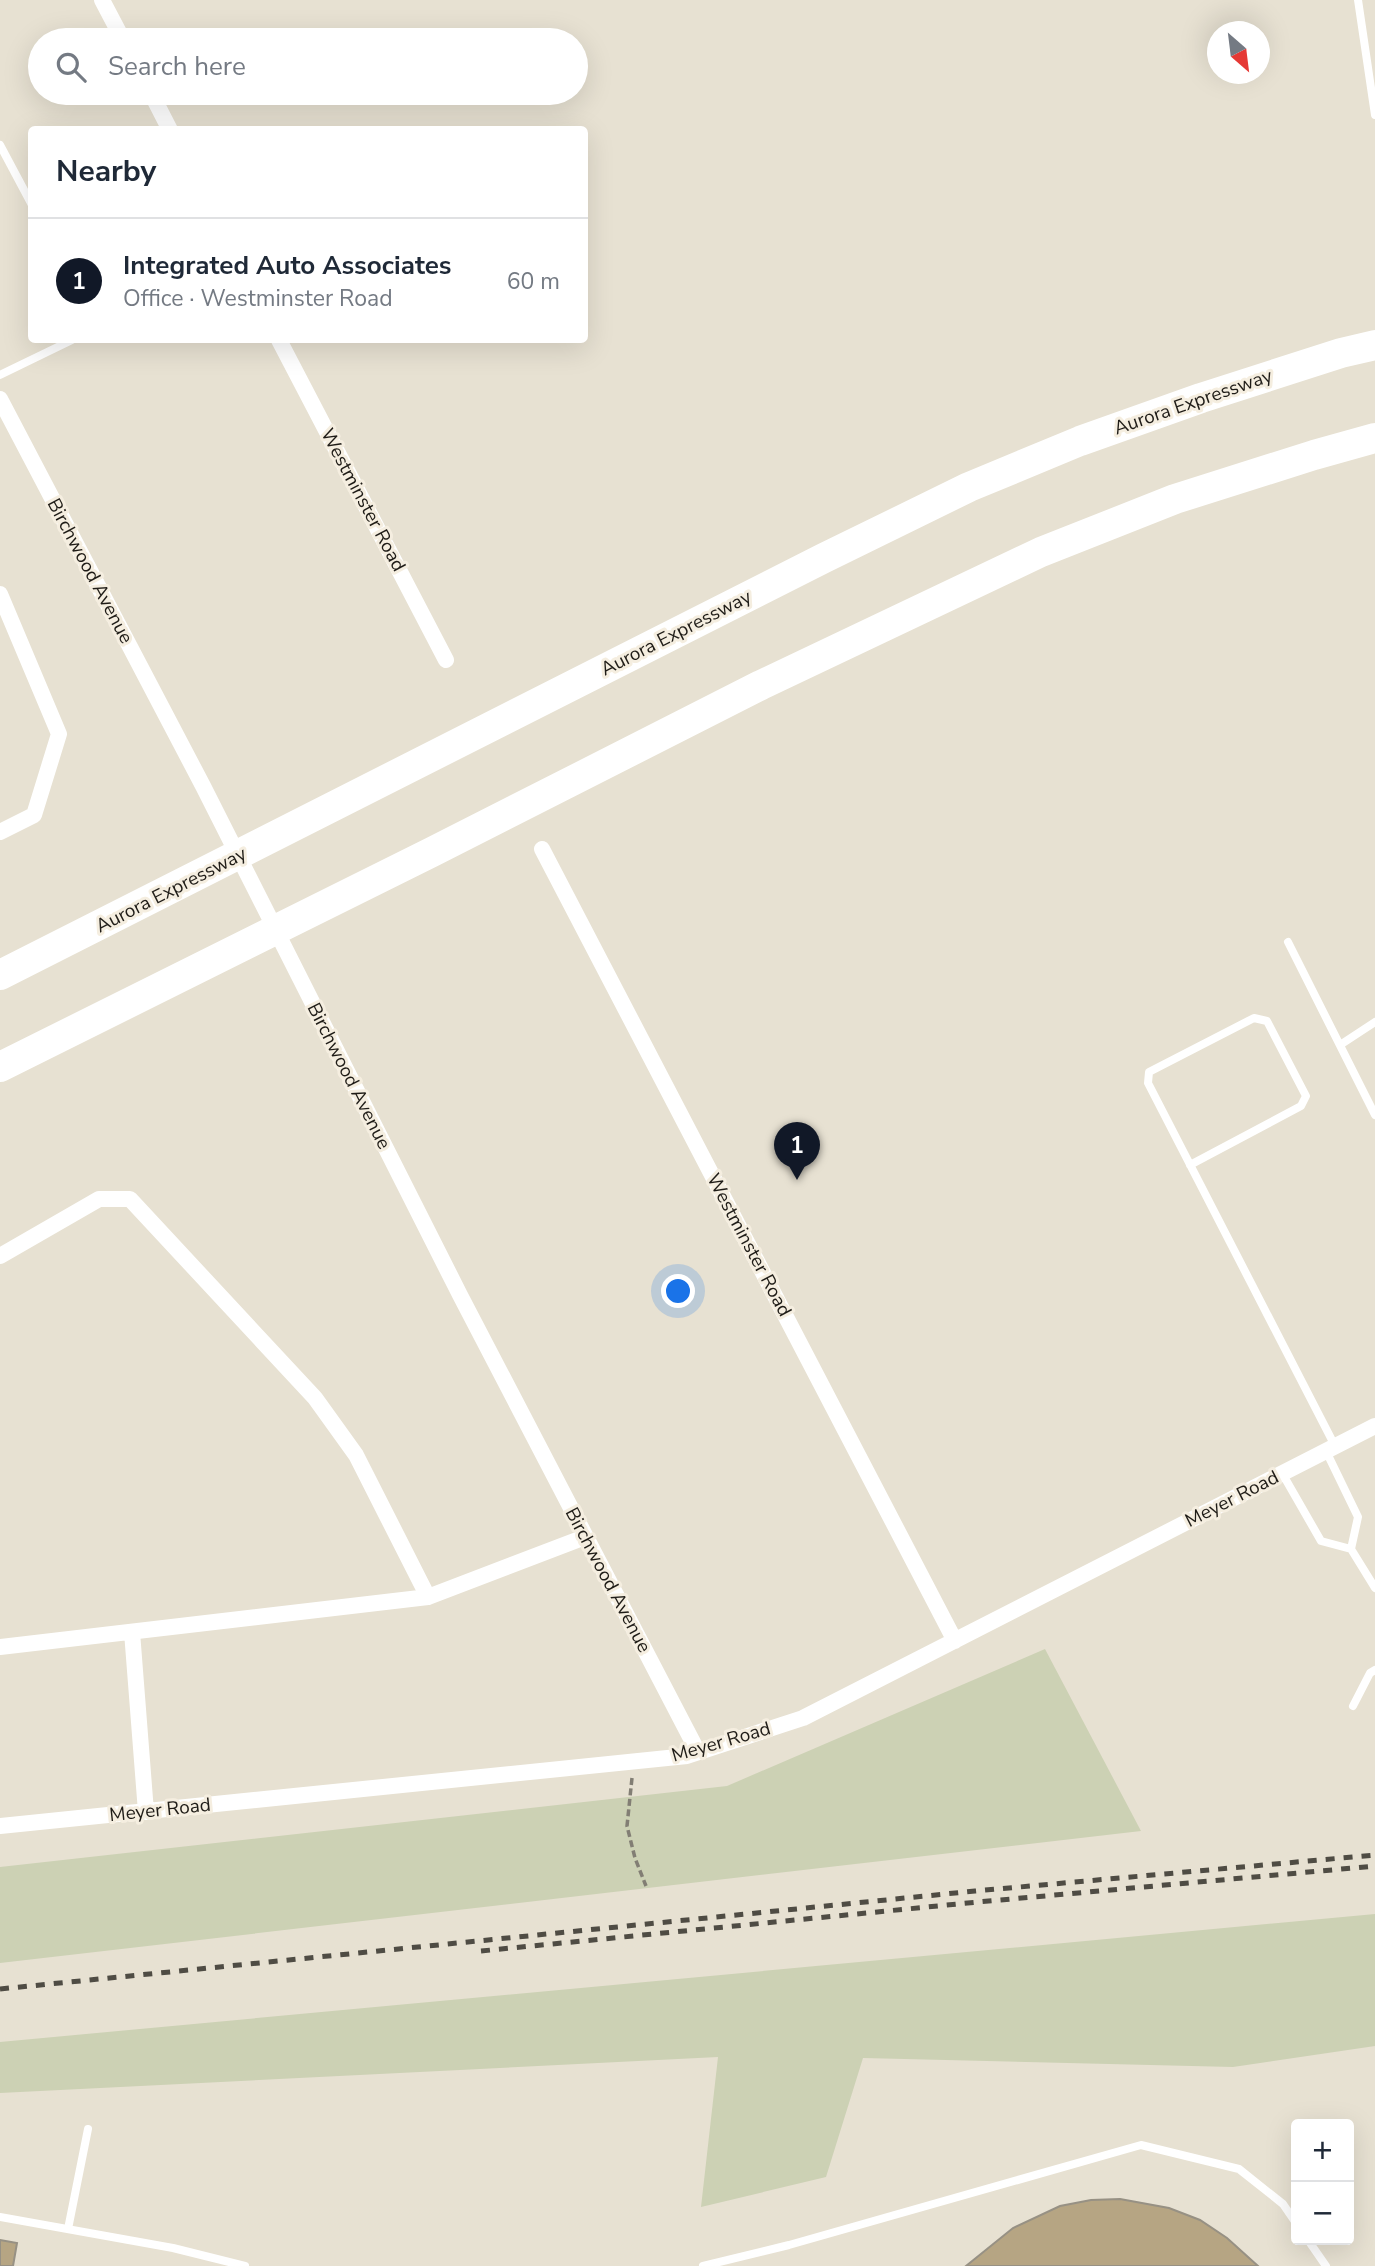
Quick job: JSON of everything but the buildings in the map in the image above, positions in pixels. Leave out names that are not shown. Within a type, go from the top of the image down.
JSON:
[{"type":"highway","name":"Aurora Expressway","points":[[0,975],[969,487],[1080,441],[1176,407],[1341,353],[1375,345]]},
{"type":"highway","points":[[0,1067],[773,679],[1041,552],[1175,499],[1375,438]]},
{"type":"street","points":[[102,0],[117,28]]},
{"type":"street","points":[[156,105],[168,126]]},
{"type":"street","name":"Westminster Road","points":[[281,343],[446,660]]},
{"type":"street","name":"Birchwood Avenue","points":[[0,399],[203,786],[585,1538],[698,1752]]},
{"type":"street","points":[[0,594],[60,734],[34,815],[0,832]]},
{"type":"street","name":"Westminster Road","points":[[542,849],[955,1641]]},
{"type":"street","points":[[0,1256],[99,1199],[130,1199],[315,1398],[356,1455],[429,1597]]},
{"type":"street","name":"Meyer Road","points":[[0,1826],[634,1762],[698,1752],[803,1718],[1375,1426]]},
{"type":"street","points":[[0,1647],[429,1597],[585,1538]]},
{"type":"street","points":[[132,1632],[146,1812]]},
{"type":"lane","points":[[1358,0],[1375,115]]},
{"type":"lane","points":[[0,145],[28,198]]},
{"type":"lane","points":[[0,374],[66,343]]},
{"type":"lane","points":[[1288,942],[1375,1115]]},
{"type":"lane","points":[[1190,1165],[1301,1106],[1306,1096],[1267,1021],[1254,1018],[1149,1072],[1148,1083],[1330,1449],[1358,1517],[1351,1549]]},
{"type":"lane","points":[[1340,1045],[1375,1021]]},
{"type":"lane","points":[[1282,1473],[1321,1541],[1351,1549],[1375,1588]]},
{"type":"lane","points":[[1353,1706],[1370,1673],[1375,1670]]},
{"type":"lane","points":[[68,2229],[88,2129]]},
{"type":"lane","points":[[703,2266],[789,2245],[1141,2145],[1239,2169],[1283,2204],[1291,2216]]},
{"type":"lane","points":[[0,2217],[173,2248],[220,2263],[246,2266]]},
{"type":"lane","points":[[1311,2245],[1326,2266]]},
{"type":"path","points":[[634,1762],[628,1826],[635,1858],[646,1886]]},
{"type":"green space","points":[[1045,1649],[1141,1831],[0,1963],[0,1867],[727,1786]]},
{"type":"green space","points":[[1375,1914],[1375,2046],[1233,2067],[863,2058],[826,2177],[701,2207],[718,2057],[0,2093],[0,2042]]},
{"type":"railway","points":[[0,1989],[975,1891],[1375,1855]]},
{"type":"railway","points":[[481,1951],[1375,1866]]},
{"type":"place","name":"Integrated Auto Associates","points":[[797,1180]]}]
